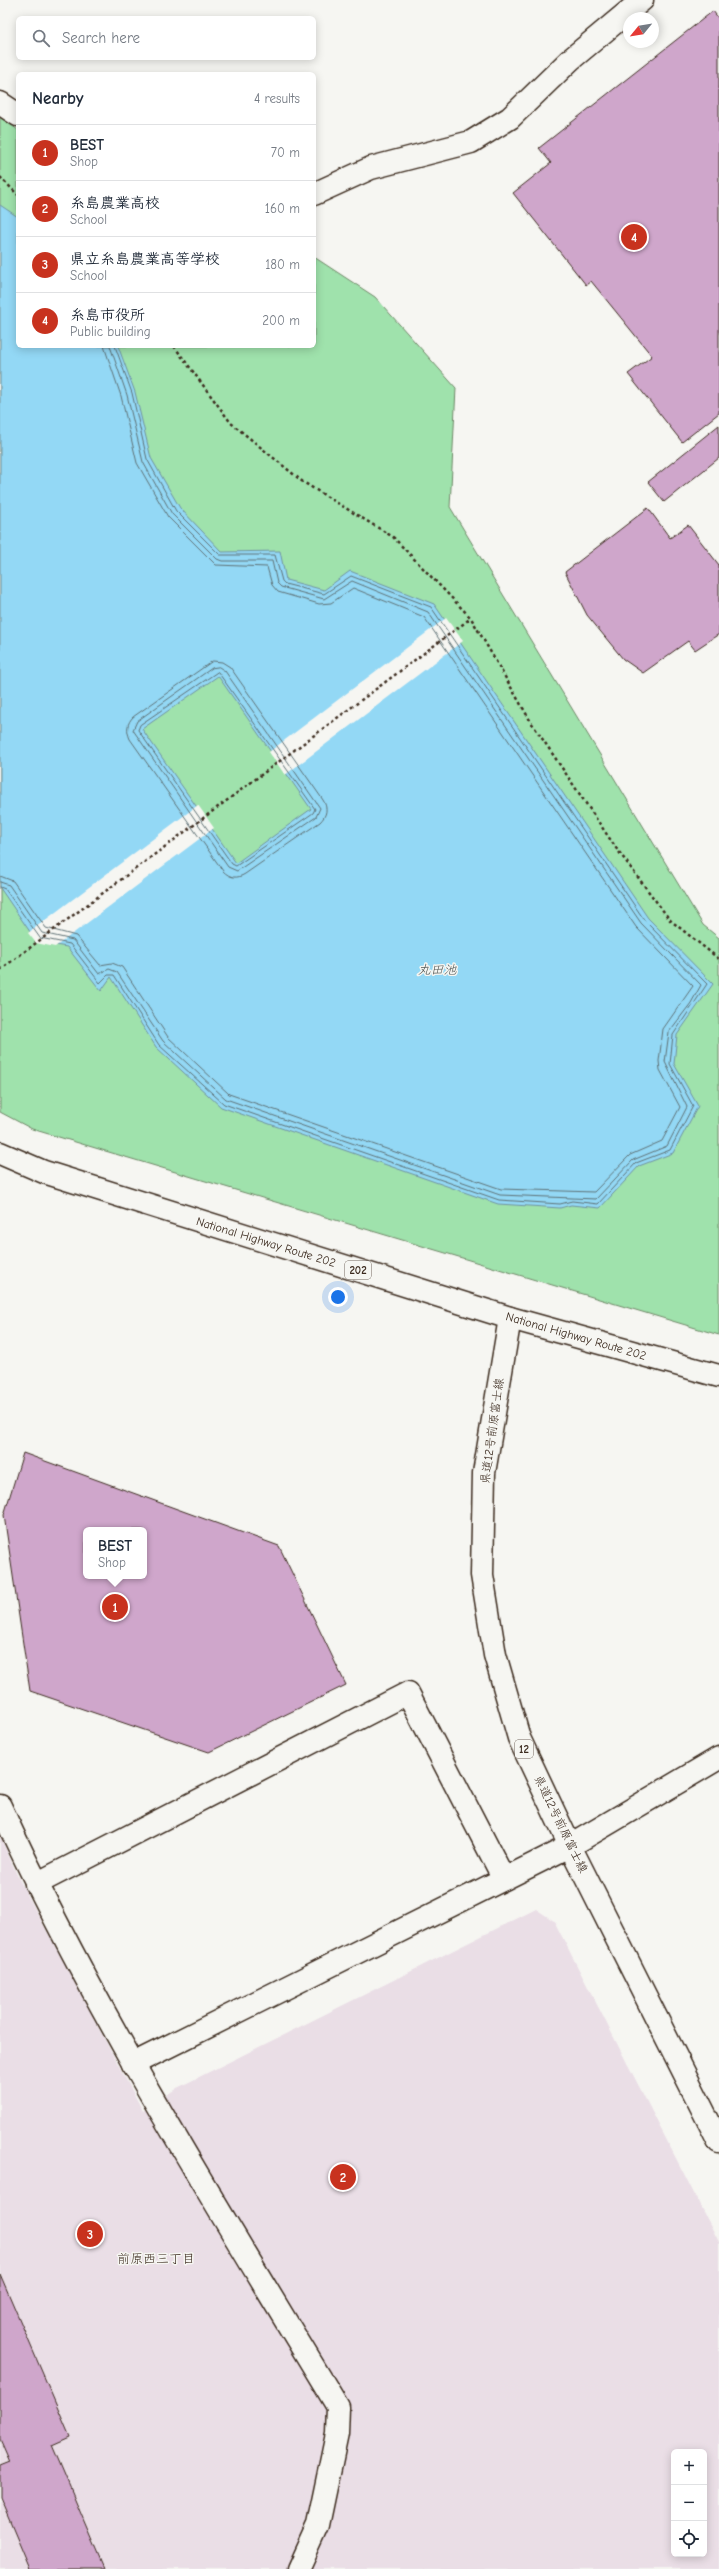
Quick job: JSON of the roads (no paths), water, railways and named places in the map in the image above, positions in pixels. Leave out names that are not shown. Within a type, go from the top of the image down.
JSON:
[{"type":"main road","points":[[316,193],[371,168],[471,142],[510,118],[570,60],[642,0]]},
{"type":"main road","points":[[0,103],[16,114]]},
{"type":"main road","name":"National Highway Route 202","points":[[0,1153],[44,1172],[510,1318],[719,1376]]},
{"type":"main road","name":"県道12号前原富士線","points":[[510,1318],[484,1473],[482,1575],[495,1656],[519,1738],[570,1846],[719,2142]]},
{"type":"main road","points":[[36,1884],[408,1693],[504,1879]]},
{"type":"main road","points":[[133,2064],[570,1846],[719,1758]]},
{"type":"main road","points":[[0,1806],[36,1884],[153,2100],[338,2406],[337,2434],[318,2525],[298,2569]]},
{"type":"water","name":"丸田池","points":[[0,205],[16,216],[16,348],[119,348],[135,392],[151,458],[180,508],[222,552],[280,551],[286,580],[324,590],[350,571],[434,604],[648,918],[713,984],[677,1035],[674,1064],[698,1106],[673,1153],[639,1166],[600,1208],[571,1205],[560,1208],[498,1204],[221,1107],[156,1047],[111,977],[101,991],[67,947],[37,942],[0,888]],"holes":[[[218,676],[311,809],[236,863],[142,729]]]},
{"type":"place","name":"糸島市役所","points":[[634,237]]},
{"type":"place","name":"BEST","points":[[115,1607]]},
{"type":"place","name":"糸島農業高校","points":[[343,2177]]},
{"type":"place","name":"県立糸島農業高等学校","points":[[90,2234]]},
{"type":"district","name":"前原西三丁目","points":[[156,2258]]}]
